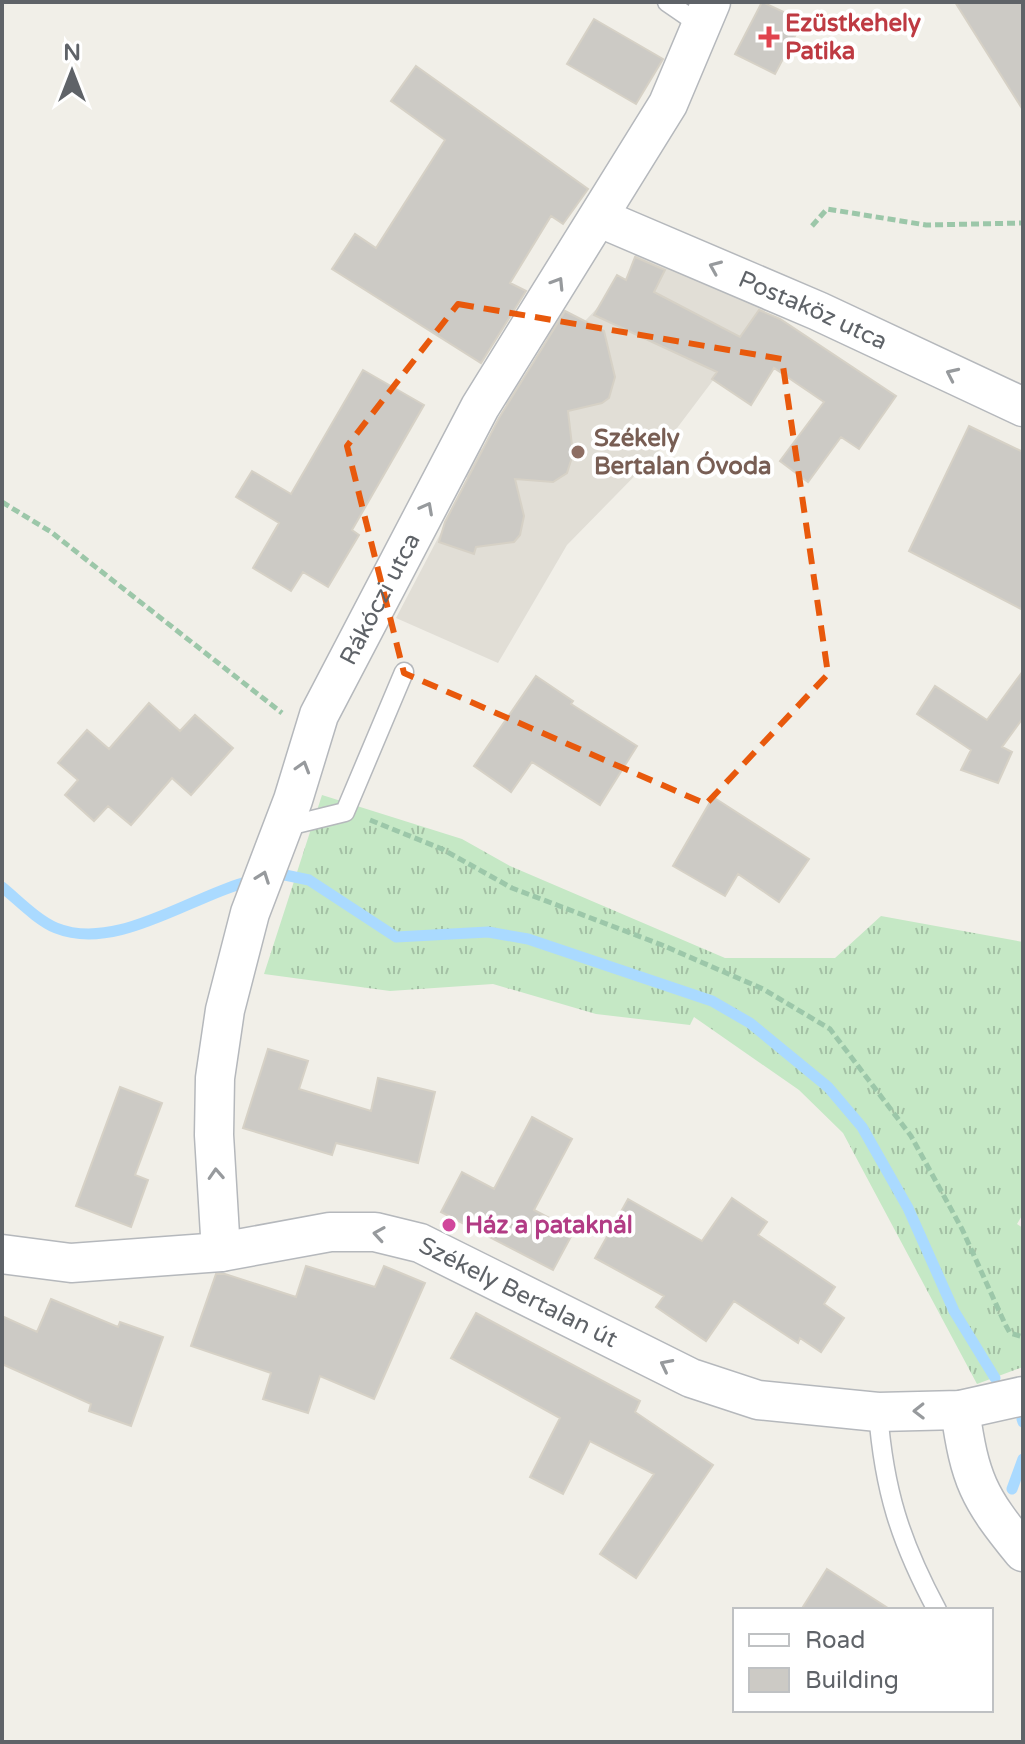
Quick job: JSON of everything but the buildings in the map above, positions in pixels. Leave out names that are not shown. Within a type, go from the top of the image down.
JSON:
[{"type":"street","name":"Rákóczi utca","points":[[221,1252],[214,1135],[215,1078],[225,1010],[250,913],[319,715],[480,407],[668,104],[705,13]]},
{"type":"street","name":"Postaköz utca","points":[[600,218],[818,311],[1023,407]]},
{"type":"street","name":"Székely Bertalan út","points":[[2,1254],[71,1263],[221,1252],[330,1232],[375,1232],[420,1243],[691,1378],[758,1400],[878,1412],[960,1410],[1023,1396]]},
{"type":"street","points":[[960,1410],[972,1478],[993,1516],[1023,1552]]},
{"type":"lane","points":[[667,2],[705,13]]},
{"type":"lane","points":[[279,834],[345,812],[404,672]]},
{"type":"lane","points":[[878,1412],[887,1493],[911,1562],[936,1608]]},
{"type":"path","points":[[812,226],[827,209],[926,225],[1023,223]]},
{"type":"path","points":[[2,502],[51,532],[312,737]]},
{"type":"path","points":[[345,812],[442,849],[512,888],[662,945],[763,989],[830,1029],[911,1136],[962,1229],[1010,1333],[1023,1337]]},
{"type":"highlighted area","points":[[458,304],[782,359],[828,674],[706,804],[404,673],[347,446]]},
{"type":"shaded area","name":"Székely Bertalan Óvoda","points":[[638,248],[766,310],[662,448],[567,545],[498,663],[396,618],[469,479],[460,473],[476,446],[494,456],[521,416],[501,401],[516,377],[532,387],[557,345],[541,336],[558,307],[585,321],[599,306],[617,275],[626,279]]},
{"type":"green space","points":[[322,795],[462,839],[510,866],[725,958],[835,958],[881,916],[1023,942],[1023,1214],[1017,1224],[1023,1228],[1023,1367],[977,1384],[843,1133],[799,1090],[694,1017],[690,1025],[596,1014],[493,984],[390,991],[264,974]]},
{"type":"waterway","points":[[272,877],[285,875],[309,880],[396,937],[488,932],[528,939],[712,1001],[750,1023],[828,1087],[862,1127],[908,1208],[954,1311],[995,1378]]},
{"type":"waterway","points":[[2,887],[49,924],[80,934],[105,933],[130,927],[255,880]]},
{"type":"waterway","points":[[1012,1489],[1023,1459]]},
{"type":"place","name":"Ezüstkehely Patika","points":[[769,37]]},
{"type":"place","name":"Székely Bertalan Óvoda","points":[[578,452]]},
{"type":"place","name":"Ház a pataknál","points":[[449,1225]]}]
